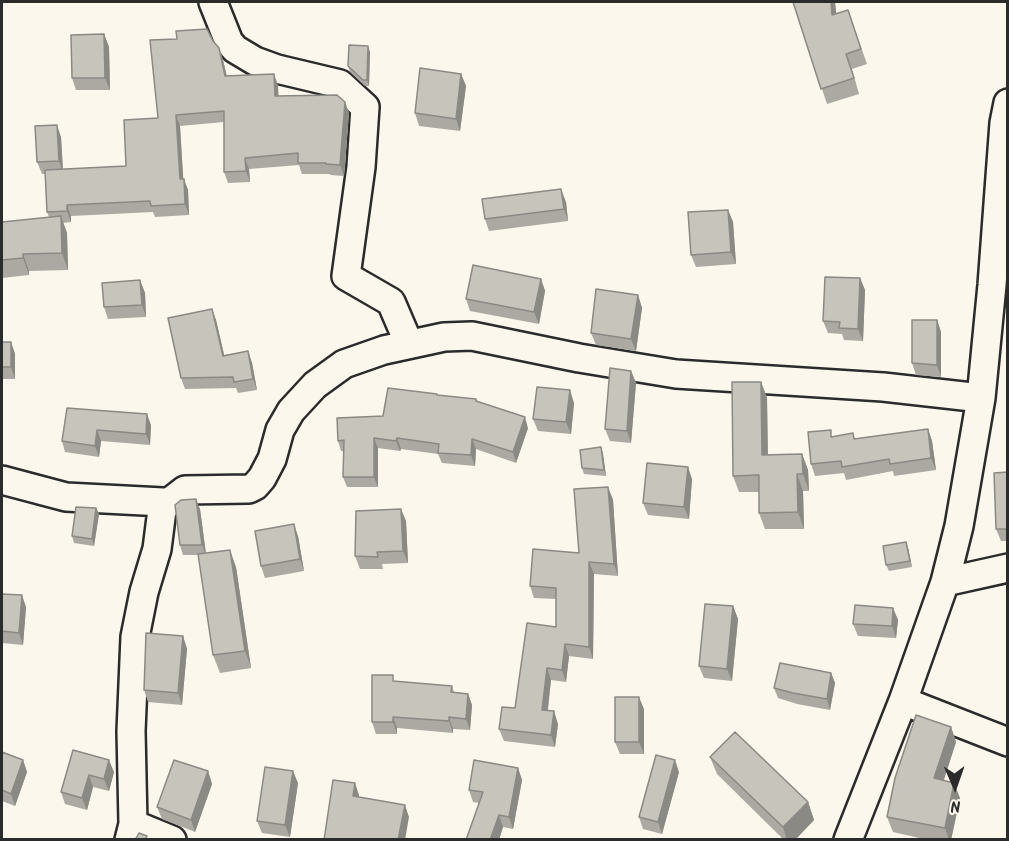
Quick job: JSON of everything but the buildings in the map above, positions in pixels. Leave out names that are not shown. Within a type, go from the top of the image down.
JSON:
[{"type":"street","points":[[213,2],[235,49],[255,61],[276,69],[340,84],[365,107],[361,167],[346,276],[391,302],[409,344]]},
{"type":"street","points":[[848,840],[903,701],[945,582],[959,526],[981,398],[1004,123],[1008,103]]},
{"type":"street","points":[[2,480],[66,496],[167,504],[185,490],[249,489],[262,478],[272,459],[280,430],[291,411],[315,385],[344,364],[384,350],[444,337],[472,336],[579,358],[676,374],[883,387],[981,398]]},
{"type":"street","points":[[163,502],[157,549],[144,592],[135,637],[131,731],[131,832],[172,840]]},
{"type":"street","points":[[945,582],[1008,568]]},
{"type":"street","points":[[903,701],[1008,742]]}]
